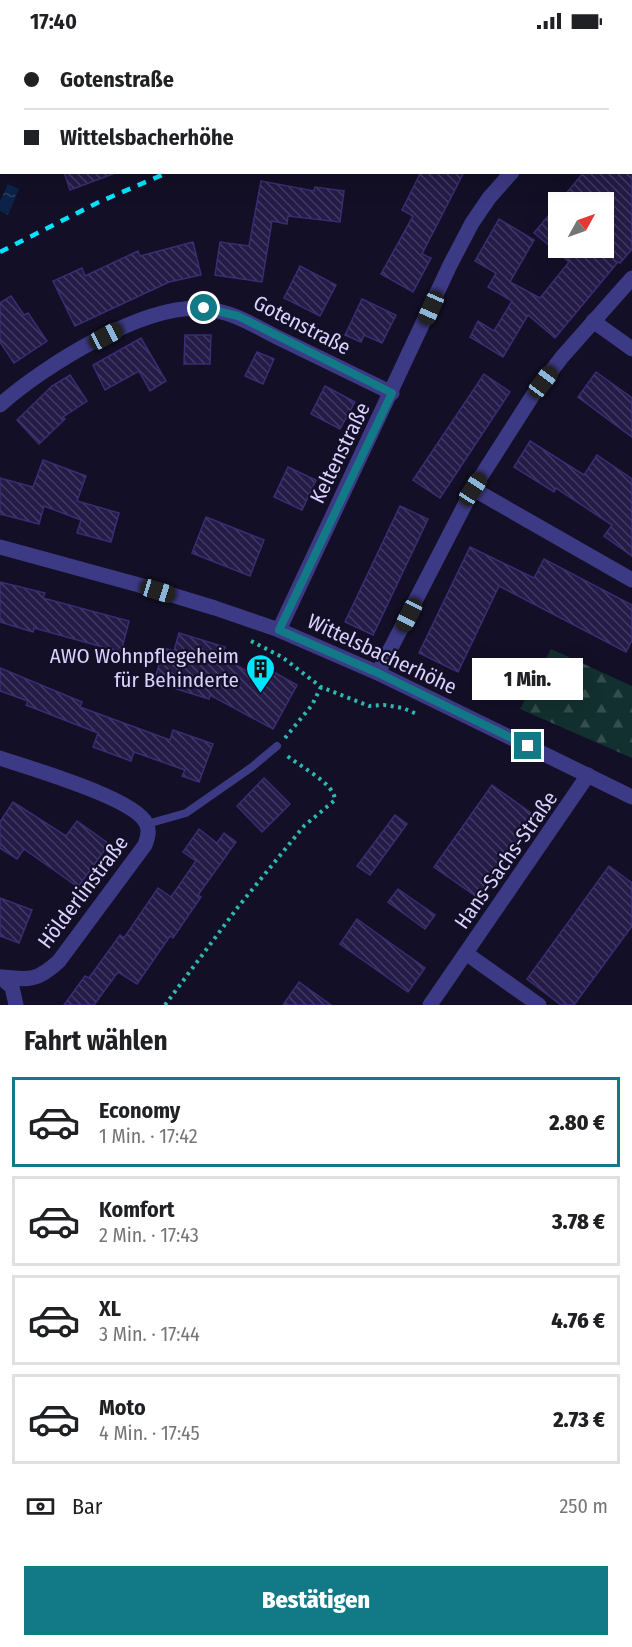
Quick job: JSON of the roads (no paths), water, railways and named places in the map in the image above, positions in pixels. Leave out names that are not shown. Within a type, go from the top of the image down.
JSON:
[{"type":"street","name":"Keltenstraße","points":[[279,630],[450,265],[472,223],[489,198],[510,174]]},
{"type":"street","points":[[378,673],[473,489],[533,395],[562,357],[632,278]]},
{"type":"street","name":"Gotenstraße","points":[[0,405],[65,358],[127,325],[160,314],[204,308],[238,316],[392,393]]},
{"type":"street","points":[[593,321],[632,349]]},
{"type":"street","points":[[473,489],[632,580]]},
{"type":"street","name":"Wittelsbacherhöhe","points":[[0,547],[150,588],[279,630],[378,673],[632,797]]},
{"type":"street","name":"Hölderlinstraße","points":[[0,758],[100,793],[124,804],[140,814],[147,824],[149,834],[145,845],[59,961],[46,974],[34,978],[1,977]]},
{"type":"street","name":"Hölderlinstraße","points":[[0,771],[30,769]]},
{"type":"street","name":"Hans-Sachs-Straße","points":[[539,1005],[467,954],[588,775]]},
{"type":"street","points":[[430,1005],[467,954]]},
{"type":"street","points":[[1,977],[12,987],[16,1005]]},
{"type":"lane","name":"Hölderlinstraße","points":[[147,824],[186,813],[277,746]]},
{"type":"water","points":[[8,184],[19,189],[8,215],[0,211],[0,201]]},
{"type":"railway","points":[[0,252],[99,202],[164,174]]},
{"type":"place","name":"AWO Wohnpflegeheim für Behinderte","points":[[260,694]]}]
